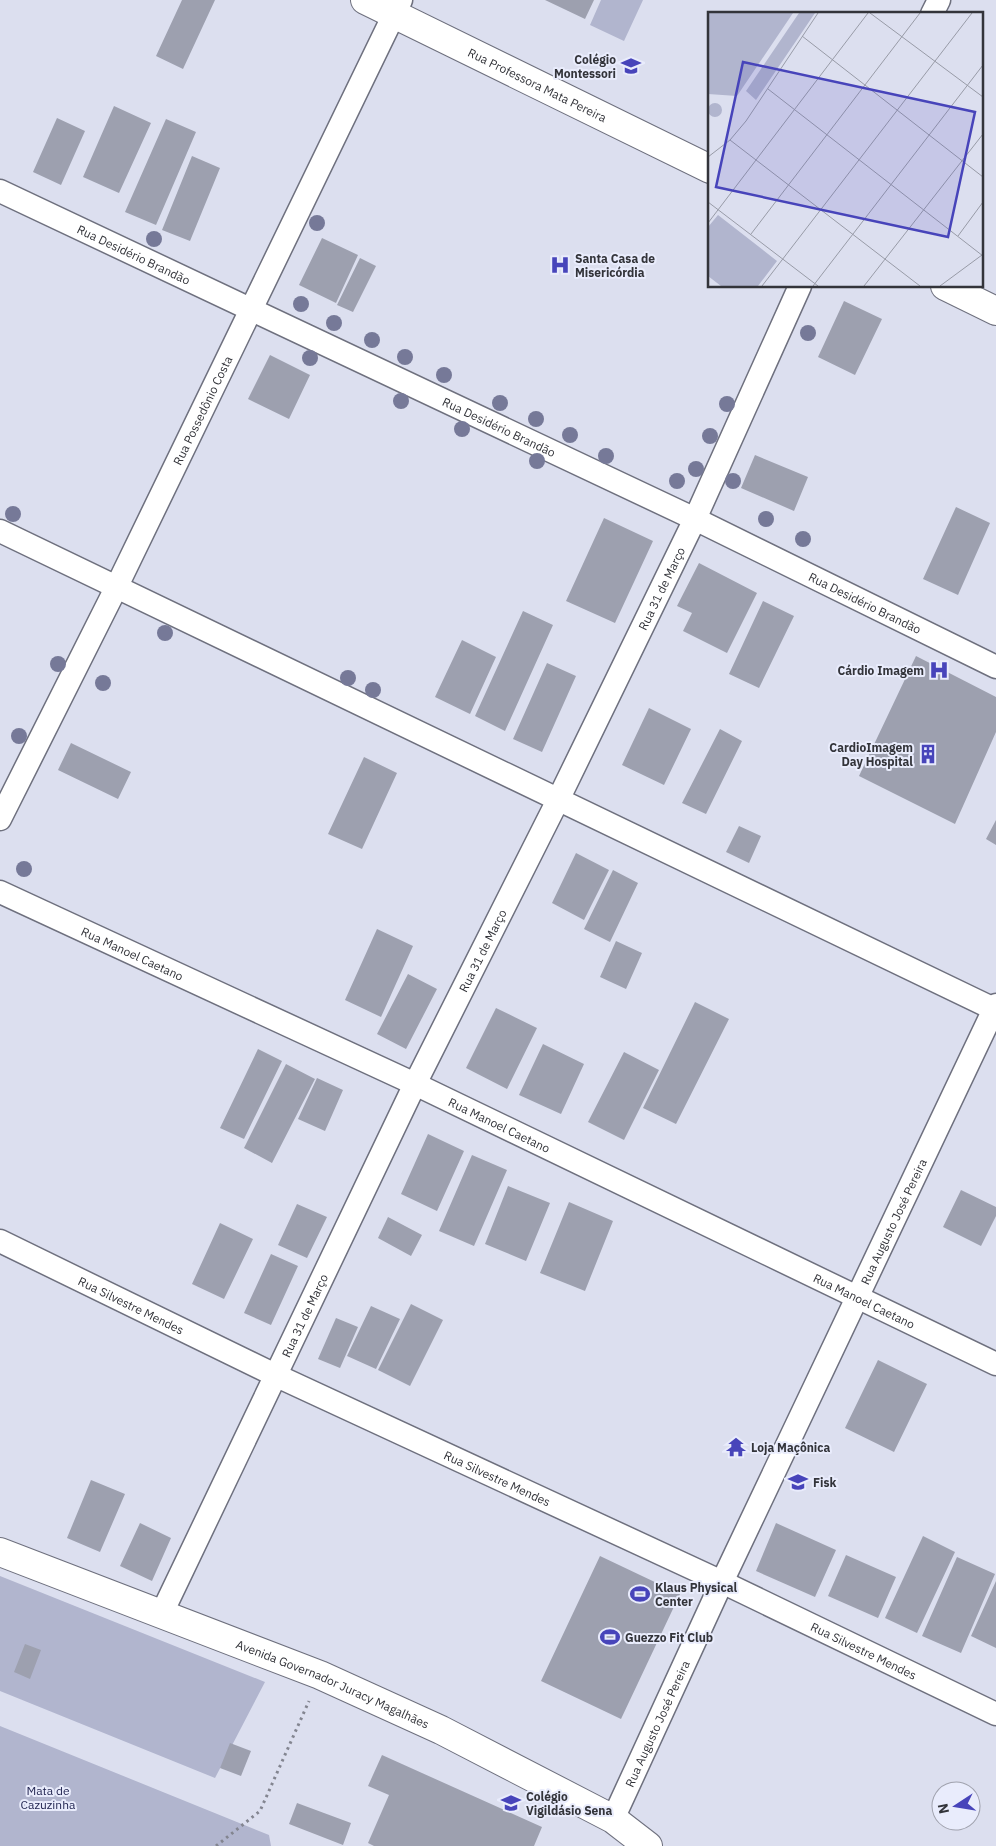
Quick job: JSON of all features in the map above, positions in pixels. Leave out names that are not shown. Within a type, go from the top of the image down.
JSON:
[{"type":"street","name":"Rua Professora Mata Pereira","points":[[365,0],[397,7],[708,169]]},
{"type":"street","points":[[933,12],[939,0]]},
{"type":"street","name":"Rua Possedônio Costa","points":[[0,820],[117,586],[397,7]]},
{"type":"street","name":"Rua Desidério Brandão","points":[[0,191],[695,520],[996,667]]},
{"type":"street","name":"Rua 31 de Março","points":[[161,1615],[415,1084],[558,800],[695,520],[799,288]]},
{"type":"street","points":[[949,288],[996,311]]},
{"type":"street","points":[[0,531],[995,1008]]},
{"type":"street","name":"Rua Manoel Caetano","points":[[0,892],[415,1084],[996,1364]]},
{"type":"street","name":"Rua Augusto José Pereira","points":[[613,1819],[856,1297],[995,1008]]},
{"type":"street","name":"Rua Silvestre Mendes","points":[[0,1241],[275,1375],[722,1582],[996,1714]]},
{"type":"street","name":"Avenida Governador Juracy Magalhães","points":[[0,1552],[320,1676],[441,1730],[613,1819],[648,1846]]},
{"type":"path","points":[[216,1846],[260,1812],[320,1676]]},
{"type":"green space","points":[[601,0],[643,0],[624,41],[590,25]]},
{"type":"green space","points":[[0,1576],[265,1682],[215,1778],[0,1691]]},
{"type":"green space","name":"Mata de Cazuzinha","points":[[0,1726],[269,1835],[271,1846],[0,1846]]},
{"type":"building","points":[[182,0],[215,0],[183,69],[156,56]]},
{"type":"building","points":[[545,0],[594,0],[585,19]]},
{"type":"building","points":[[114,106],[151,123],[119,193],[83,177]]},
{"type":"building","points":[[57,118],[85,131],[61,185],[33,172]]},
{"type":"building","points":[[166,119],[196,132],[156,225],[125,212]]},
{"type":"building","points":[[192,156],[220,168],[190,241],[162,230]]},
{"type":"building","points":[[322,238],[358,255],[336,303],[299,285]]},
{"type":"building","points":[[360,258],[376,266],[353,312],[337,305]]},
{"type":"building","points":[[844,301],[882,319],[855,375],[818,357]]},
{"type":"building","points":[[270,355],[310,375],[289,419],[248,399]]},
{"type":"building","points":[[755,455],[808,477],[794,511],[741,488]]},
{"type":"building","points":[[956,507],[990,523],[958,595],[923,579]]},
{"type":"building","points":[[604,518],[653,541],[615,623],[566,601]]},
{"type":"building","points":[[699,563],[757,593],[727,653],[683,631],[692,613],[677,606]]},
{"type":"building","points":[[763,601],[794,616],[759,688],[729,674]]},
{"type":"building","points":[[523,611],[553,625],[505,731],[475,716]]},
{"type":"building","points":[[462,640],[496,657],[470,714],[435,697]]},
{"type":"building","name":"CardioImagem Day Hospital","points":[[916,656],[996,697],[996,732],[955,824],[859,776]]},
{"type":"building","points":[[547,663],[576,676],[542,752],[513,739]]},
{"type":"building","points":[[649,708],[691,729],[664,785],[622,765]]},
{"type":"building","points":[[720,729],[742,741],[706,814],[682,803]]},
{"type":"building","points":[[71,743],[131,772],[118,799],[58,770]]},
{"type":"building","points":[[364,757],[397,773],[362,849],[328,834]]},
{"type":"building","points":[[996,820],[996,845],[986,839]]},
{"type":"building","points":[[739,826],[761,836],[749,863],[726,852]]},
{"type":"building","points":[[576,853],[609,870],[584,920],[552,903]]},
{"type":"building","points":[[613,870],[638,883],[610,942],[584,929]]},
{"type":"building","points":[[377,929],[413,946],[381,1017],[345,1000]]},
{"type":"building","points":[[616,941],[642,953],[626,989],[600,977]]},
{"type":"building","points":[[408,974],[437,989],[406,1049],[377,1034]]},
{"type":"building","points":[[695,1002],[729,1019],[676,1124],[643,1108]]},
{"type":"building","points":[[496,1008],[537,1028],[507,1089],[466,1068]]},
{"type":"building","points":[[543,1044],[584,1064],[561,1114],[519,1095]]},
{"type":"building","points":[[258,1049],[282,1061],[244,1139],[220,1128]]},
{"type":"building","points":[[624,1052],[659,1070],[624,1140],[588,1122]]},
{"type":"building","points":[[286,1064],[315,1079],[272,1163],[244,1148]]},
{"type":"building","points":[[317,1078],[343,1090],[325,1131],[298,1119]]},
{"type":"building","points":[[428,1134],[464,1151],[437,1211],[401,1194]]},
{"type":"building","points":[[472,1155],[507,1170],[474,1246],[439,1231]]},
{"type":"building","points":[[508,1186],[550,1203],[526,1261],[485,1244]]},
{"type":"building","points":[[961,1190],[996,1207],[996,1216],[981,1246],[943,1227]]},
{"type":"building","points":[[569,1202],[613,1221],[585,1291],[540,1273]]},
{"type":"building","points":[[297,1204],[327,1217],[307,1258],[278,1245]]},
{"type":"building","points":[[388,1217],[422,1235],[411,1256],[378,1238]]},
{"type":"building","points":[[220,1223],[253,1239],[224,1299],[192,1284]]},
{"type":"building","points":[[271,1254],[298,1266],[271,1325],[244,1313]]},
{"type":"building","points":[[411,1304],[443,1320],[410,1386],[378,1370]]},
{"type":"building","points":[[371,1306],[400,1319],[376,1369],[347,1356]]},
{"type":"building","points":[[336,1318],[358,1327],[340,1368],[318,1359]]},
{"type":"building","points":[[878,1360],[927,1384],[894,1452],[845,1428]]},
{"type":"building","points":[[91,1480],[125,1494],[100,1552],[67,1538]]},
{"type":"building","points":[[140,1523],[171,1538],[152,1581],[120,1566]]},
{"type":"building","points":[[776,1523],[836,1550],[815,1597],[756,1571]]},
{"type":"building","points":[[923,1536],[955,1552],[917,1633],[885,1618]]},
{"type":"building","points":[[846,1555],[896,1577],[878,1618],[828,1596]]},
{"type":"building","name":"Guezzo Fit Club","points":[[600,1556],[680,1594],[621,1719],[541,1681]]},
{"type":"building","points":[[957,1557],[995,1574],[961,1653],[922,1636]]},
{"type":"building","points":[[996,1581],[996,1648],[971,1636]]},
{"type":"building","points":[[25,1644],[41,1650],[30,1679],[14,1672]]},
{"type":"building","points":[[230,1743],[251,1751],[241,1776],[220,1768]]},
{"type":"building","points":[[382,1755],[542,1827],[534,1846],[374,1846],[368,1843],[389,1795],[368,1786]]},
{"type":"building","points":[[297,1803],[351,1823],[343,1845],[289,1824]]},
{"type":"place","name":"Colégio Montessori","points":[[631,66]]},
{"type":"place","name":"Santa Casa de Misericórdia","points":[[560,265]]},
{"type":"place","name":"Cárdio Imagem","points":[[939,670]]},
{"type":"place","name":"CardioImagem Day Hospital","points":[[928,754]]},
{"type":"place","name":"Loja Maçônica","points":[[736,1447]]},
{"type":"place","name":"Fisk","points":[[798,1482]]},
{"type":"place","name":"Klaus Physical Center","points":[[640,1594]]},
{"type":"place","name":"Guezzo Fit Club","points":[[610,1637]]},
{"type":"place","name":"Colégio Vigildásio Sena","points":[[511,1803]]}]
